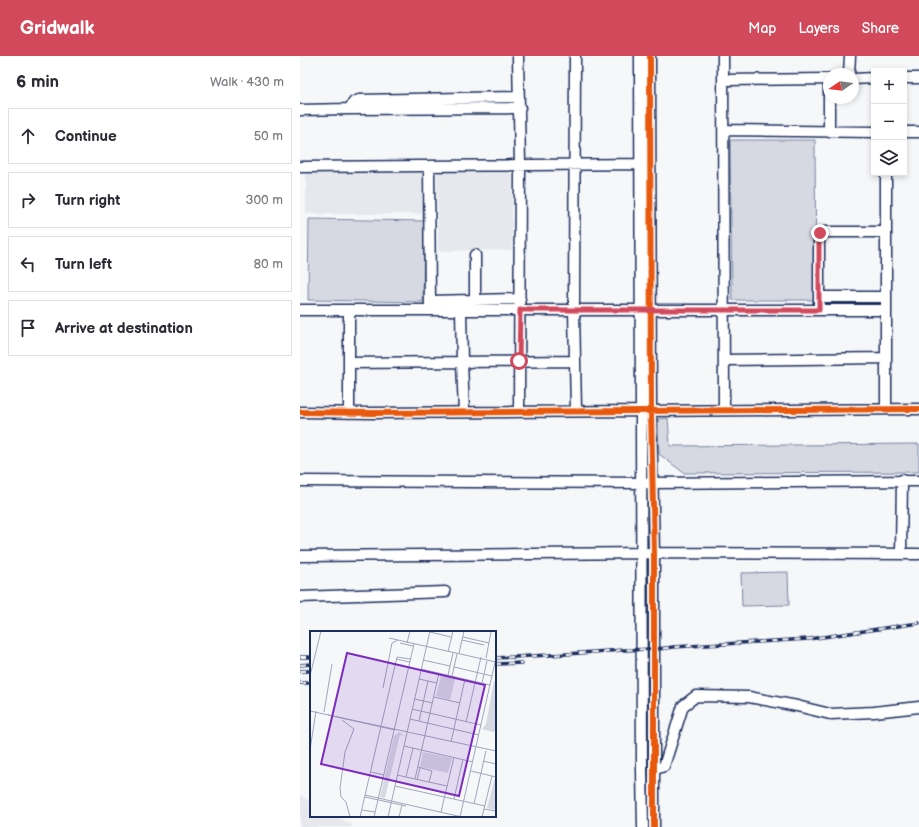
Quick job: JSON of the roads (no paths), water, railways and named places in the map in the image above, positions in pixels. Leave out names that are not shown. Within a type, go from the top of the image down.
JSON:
[{"type":"street","points":[[518,56],[520,108],[519,412]]},
{"type":"street","points":[[575,56],[574,310],[576,411]]},
{"type":"street","points":[[640,56],[645,164],[646,411],[652,483],[654,553],[654,827]]},
{"type":"street","points":[[645,164],[650,56]]},
{"type":"street","points":[[723,56],[724,410]]},
{"type":"street","points":[[849,68],[850,56]]},
{"type":"street","points":[[859,79],[871,78]]},
{"type":"street","points":[[907,78],[919,78]]},
{"type":"street","points":[[723,80],[823,79]]},
{"type":"street","points":[[348,109],[354,102],[359,100],[519,97]]},
{"type":"street","points":[[829,104],[829,132]]},
{"type":"street","points":[[300,110],[520,108]]},
{"type":"street","points":[[724,130],[871,132]]},
{"type":"street","points":[[907,132],[919,132]]},
{"type":"street","points":[[300,167],[645,164]]},
{"type":"street","points":[[429,166],[430,306]]},
{"type":"street","points":[[886,176],[886,409]]},
{"type":"street","points":[[819,310],[820,233],[886,232]]},
{"type":"street","points":[[475,255],[475,300]]},
{"type":"street","points":[[819,298],[886,297]]},
{"type":"street","points":[[300,310],[349,310],[430,306],[475,300],[520,300]]},
{"type":"street","points":[[430,306],[462,310],[886,310]]},
{"type":"street","points":[[349,310],[349,412]]},
{"type":"street","points":[[462,310],[464,412]]},
{"type":"street","points":[[724,360],[886,358]]},
{"type":"street","points":[[350,363],[575,361]]},
{"type":"street","points":[[300,412],[919,409]]},
{"type":"street","points":[[643,827],[641,483],[646,411]]},
{"type":"street","points":[[901,554],[902,480]]},
{"type":"street","points":[[300,481],[652,483],[919,480]]},
{"type":"street","points":[[300,556],[641,553],[919,554]]},
{"type":"street","points":[[300,597],[445,592]]},
{"type":"street","points":[[655,769],[664,766],[683,706],[696,696],[749,697],[830,714],[874,712],[919,707]]},
{"type":"railway","points":[[496,658],[809,639],[919,623]]},
{"type":"railway","points":[[300,657],[310,657]]},
{"type":"railway","points":[[496,664],[522,663]]},
{"type":"railway","points":[[300,665],[310,664]]},
{"type":"railway","points":[[300,671],[310,671]]},
{"type":"railway","points":[[300,683],[310,683]]}]
